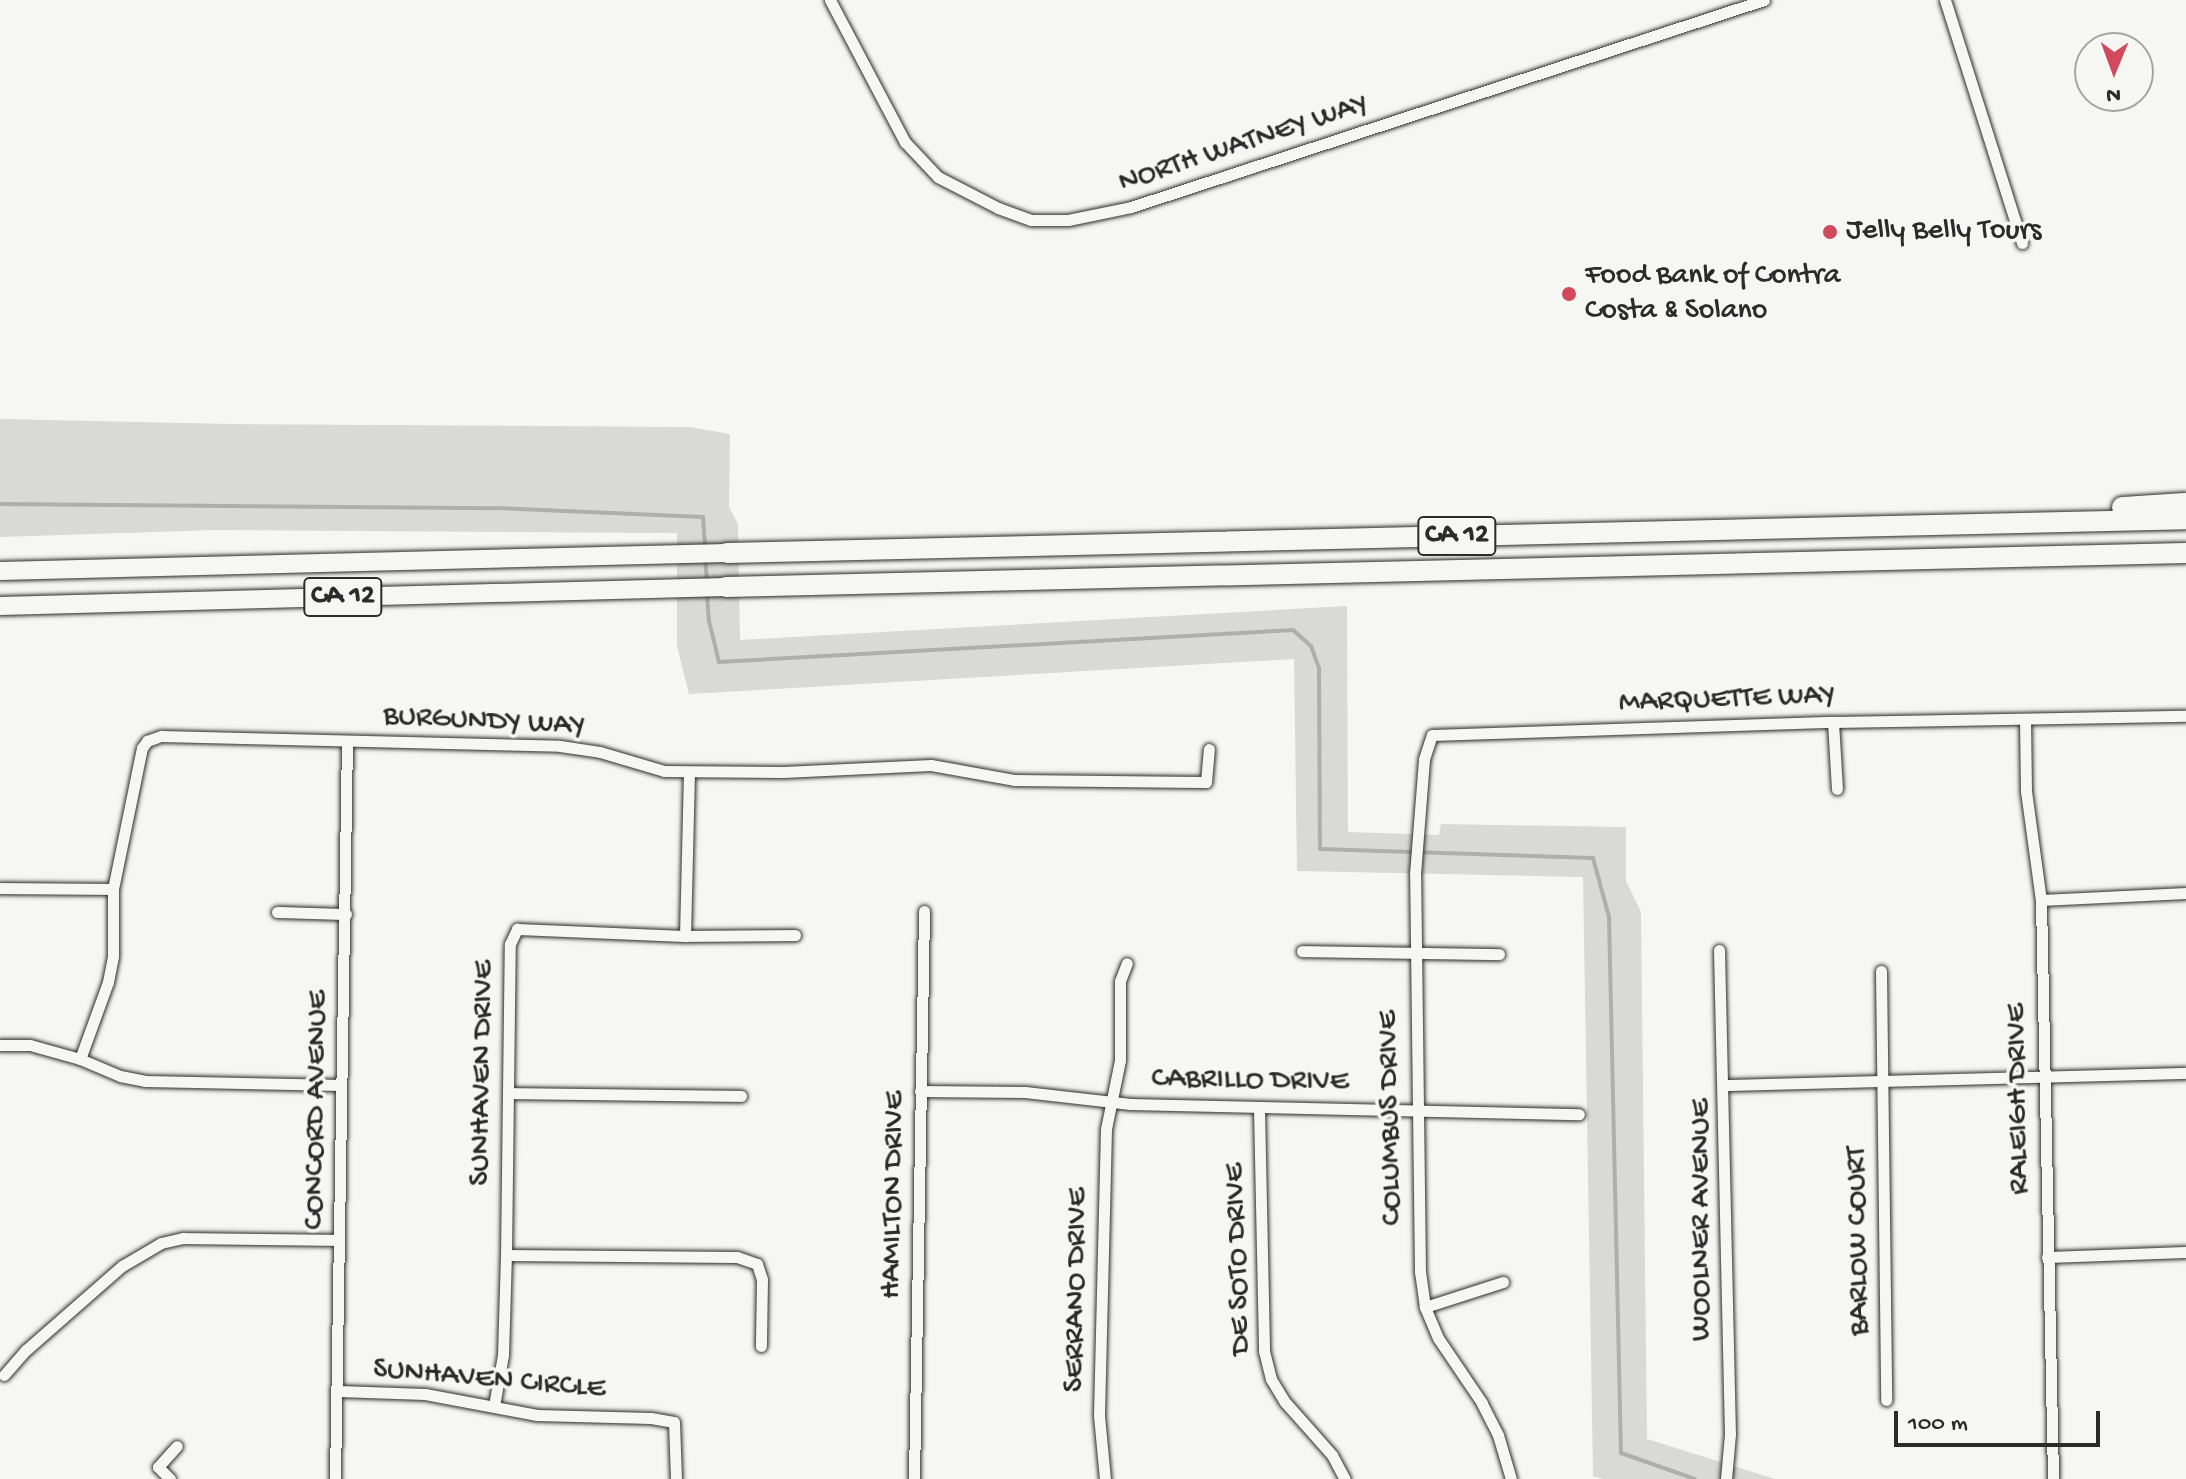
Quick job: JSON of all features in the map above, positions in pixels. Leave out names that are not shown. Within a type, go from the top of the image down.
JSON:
[{"type":"highway","points":[[2023,523],[2097,509],[2186,503]]},
{"type":"highway","name":"CA 12","points":[[0,571],[2186,519]]},
{"type":"highway","name":"CA 12","points":[[0,606],[2186,553]]},
{"type":"highway","points":[[2092,555],[2186,567]]},
{"type":"highway","points":[[0,614],[91,605]]},
{"type":"street","name":"NORTH WATNEY WAY","points":[[830,0],[905,142],[938,177],[998,208],[1031,220],[1068,220],[1131,207],[1764,0]]},
{"type":"street","points":[[1945,0],[2022,243]]},
{"type":"street","name":"MARQUETTE WAY","points":[[1432,735],[1833,722],[2186,716]]},
{"type":"street","name":"RALEIGH DRIVE","points":[[2025,719],[2026,791],[2041,900],[2042,1078],[2053,1479]]},
{"type":"street","points":[[1833,722],[1837,789]]},
{"type":"street","name":"COLUMBUS DRIVE","points":[[1432,735],[1424,759],[1421,834],[1415,874],[1414,952],[1417,1228],[1425,1307],[1438,1338],[1487,1414],[1511,1479]]},
{"type":"street","name":"BURGUNDY WAY","points":[[80,1059],[108,982],[113,956],[113,889],[142,748],[147,741],[161,736],[560,746],[600,752],[664,771],[689,772],[783,772],[902,763],[1014,780],[1206,782],[1209,749]]},
{"type":"street","name":"CONCORD AVENUE","points":[[335,1479],[347,741]]},
{"type":"street","points":[[689,772],[685,936],[795,935]]},
{"type":"street","points":[[0,888],[113,889]]},
{"type":"street","points":[[2041,900],[2186,893]]},
{"type":"street","name":"HAMILTON DRIVE","points":[[914,1479],[924,911]]},
{"type":"street","points":[[277,912],[346,914]]},
{"type":"street","name":"SUNHAVEN DRIVE","points":[[494,1406],[503,1355],[510,944],[517,929],[685,936]]},
{"type":"street","points":[[1719,950],[1725,1085]]},
{"type":"street","points":[[1302,951],[1499,954]]},
{"type":"street","name":"SERRANO DRIVE","points":[[1105,1479],[1099,1415],[1106,1129],[1120,1060],[1120,981],[1127,963]]},
{"type":"street","name":"BARLOW COURT","points":[[1881,971],[1886,1400]]},
{"type":"street","points":[[0,1045],[30,1045],[80,1059],[120,1076],[145,1081],[341,1085]]},
{"type":"street","name":"WOOLNER AVENUE","points":[[1726,1479],[1729,1462],[1725,1085],[2186,1073]]},
{"type":"street","name":"CABRILLO DRIVE","points":[[920,1091],[1025,1092],[1111,1103],[1579,1114]]},
{"type":"street","points":[[508,1093],[741,1096]]},
{"type":"street","name":"DE SOTO DRIVE","points":[[1259,1108],[1264,1351],[1271,1379],[1285,1402],[1332,1455],[1345,1479]]},
{"type":"street","points":[[4,1375],[26,1350],[122,1266],[161,1243],[183,1238],[339,1240]]},
{"type":"street","points":[[2047,1257],[2186,1252]]},
{"type":"street","points":[[506,1255],[737,1257],[757,1264],[762,1279],[761,1346]]},
{"type":"street","points":[[1425,1307],[1503,1282]]},
{"type":"street","name":"SUNHAVEN CIRCLE","points":[[338,1391],[425,1394],[537,1415],[651,1418],[674,1422],[676,1479]]},
{"type":"street","points":[[170,1479],[158,1467],[177,1446]]},
{"type":"shaded area","points":[[0,419],[689,427],[730,434],[729,507],[738,524],[740,640],[1347,606],[1348,832],[1439,835],[1441,824],[1626,827],[1626,881],[1641,912],[1647,1439],[1775,1479],[1603,1479],[1593,1476],[1583,877],[1297,871],[1294,659],[689,694],[677,646],[677,533],[215,530],[0,537]]},
{"type":"waterway","points":[[0,504],[496,508],[703,517],[705,549]]},
{"type":"waterway","points":[[705,558],[707,581]]},
{"type":"waterway","points":[[707,594],[709,621],[719,662],[1293,630],[1311,646],[1319,668],[1320,849],[1593,858],[1609,917],[1621,1453],[1695,1479]]},
{"type":"place","name":"Jelly Belly Tours","points":[[1830,232]]},
{"type":"place","name":"Food Bank of Contra Costa & Solano","points":[[1569,294]]}]
